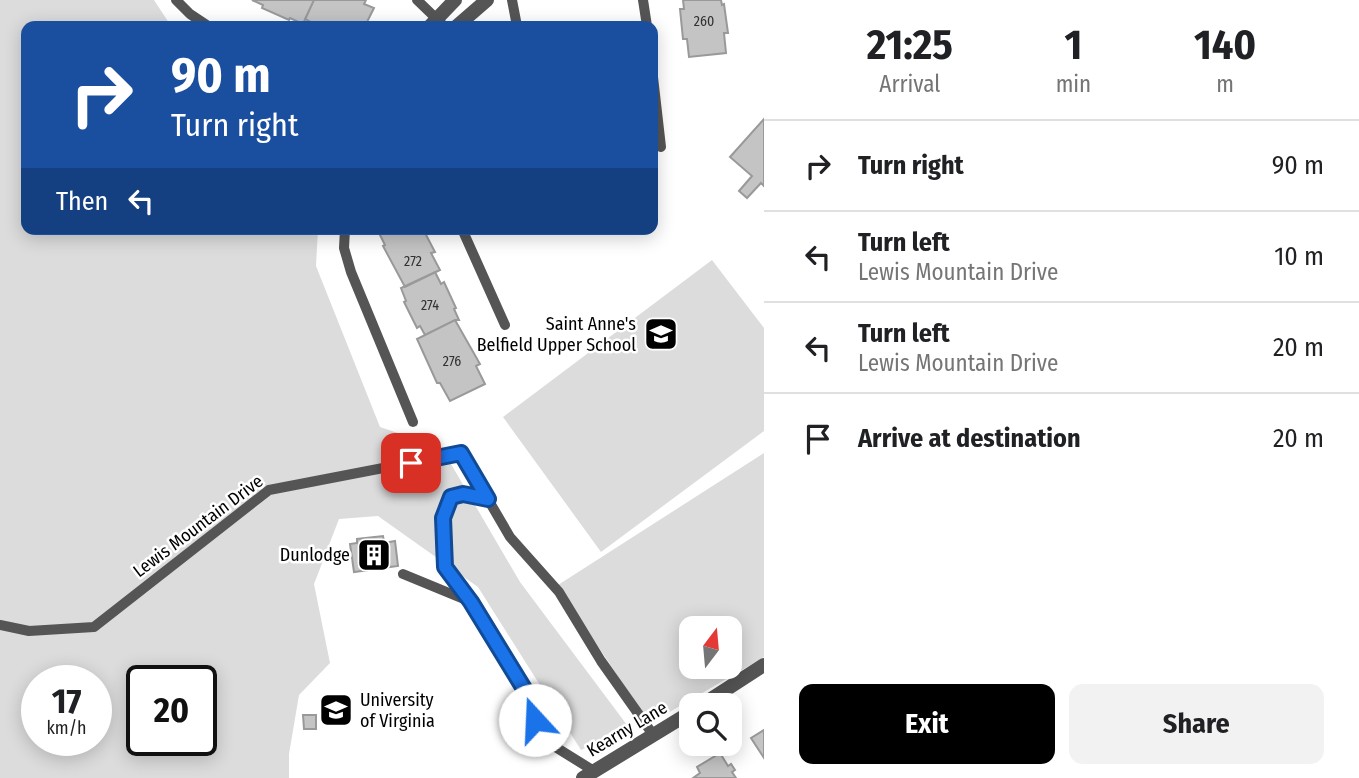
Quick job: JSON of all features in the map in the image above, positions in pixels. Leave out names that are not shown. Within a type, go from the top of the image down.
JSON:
[{"type":"street","points":[[439,21],[455,0]]},
{"type":"street","points":[[463,21],[487,0]]},
{"type":"street","points":[[721,693],[764,665]]},
{"type":"street","name":"Kearny Lane","points":[[588,774],[679,720]]},
{"type":"lane","points":[[176,0],[202,21]]},
{"type":"lane","points":[[417,0],[435,21]]},
{"type":"lane","points":[[512,0],[516,21]]},
{"type":"lane","points":[[643,0],[646,21]]},
{"type":"lane","points":[[658,121],[661,147]]},
{"type":"lane","points":[[345,235],[344,248],[351,272],[413,422]]},
{"type":"lane","points":[[465,235],[505,325]]},
{"type":"lane","name":"Lewis Mountain Drive","points":[[0,625],[29,631],[94,627],[269,490],[461,453],[510,537],[559,592],[601,661],[654,736]]},
{"type":"lane","points":[[488,499],[463,494],[451,497],[443,518],[445,567],[471,602],[534,705],[536,735],[590,770],[588,774]]},
{"type":"lane","points":[[403,574],[471,602]]},
{"type":"shaded area","points":[[0,0],[154,0],[168,21],[21,21],[21,235],[318,235],[316,266],[380,427],[410,437],[451,464],[520,582],[630,729],[581,750],[478,587],[378,516],[339,519],[314,584],[330,663],[299,695],[289,754],[289,778],[0,778]]},
{"type":"shaded area","points":[[712,260],[764,328],[764,431],[601,552],[503,417]]},
{"type":"shaded area","points":[[764,453],[764,657],[742,670],[742,616],[679,616],[679,679],[726,679],[702,693],[679,693],[679,707],[649,724],[558,585]]},
{"type":"building","points":[[252,0],[314,0],[304,21],[289,20],[262,8],[263,5]]},
{"type":"building","points":[[314,0],[366,0],[364,4],[374,8],[368,21],[305,19]]},
{"type":"building","points":[[683,0],[721,0],[722,5],[724,4],[728,33],[724,33],[726,53],[689,57],[687,39],[683,39],[680,9],[684,9]]},
{"type":"building","points":[[764,119],[764,186],[761,183],[747,198],[739,191],[752,176],[730,157]]},
{"type":"building","points":[[380,235],[426,235],[435,252],[431,253],[440,270],[405,287],[383,246],[385,245]]},
{"type":"building","points":[[435,272],[441,284],[444,282],[459,320],[425,335],[420,326],[417,328],[404,302],[406,301],[401,288]]},
{"type":"building","points":[[455,320],[480,364],[476,366],[485,384],[450,401],[440,383],[437,383],[417,339]]},
{"type":"building","name":"Dunlodge","points":[[383,536],[384,543],[395,541],[398,566],[354,572],[350,544],[357,543],[357,539]]},
{"type":"building","points":[[303,715],[316,715],[316,729],[304,729]]},
{"type":"building","points":[[764,730],[764,758],[751,738]]},
{"type":"building","points":[[715,756],[722,756],[728,766],[731,764],[735,770],[732,772],[736,778],[693,778],[700,773],[697,767]]},
{"type":"place","name":"Saint Anne's Belfield Upper School","points":[[661,334]]},
{"type":"place","name":"Dunlodge","points":[[374,555]]},
{"type":"place","name":"University of Virginia","points":[[336,710]]},
{"type":"route","points":[[411,463],[461,453],[488,499],[463,494],[451,497],[443,518],[445,567],[471,602],[534,705],[535,720]]}]
